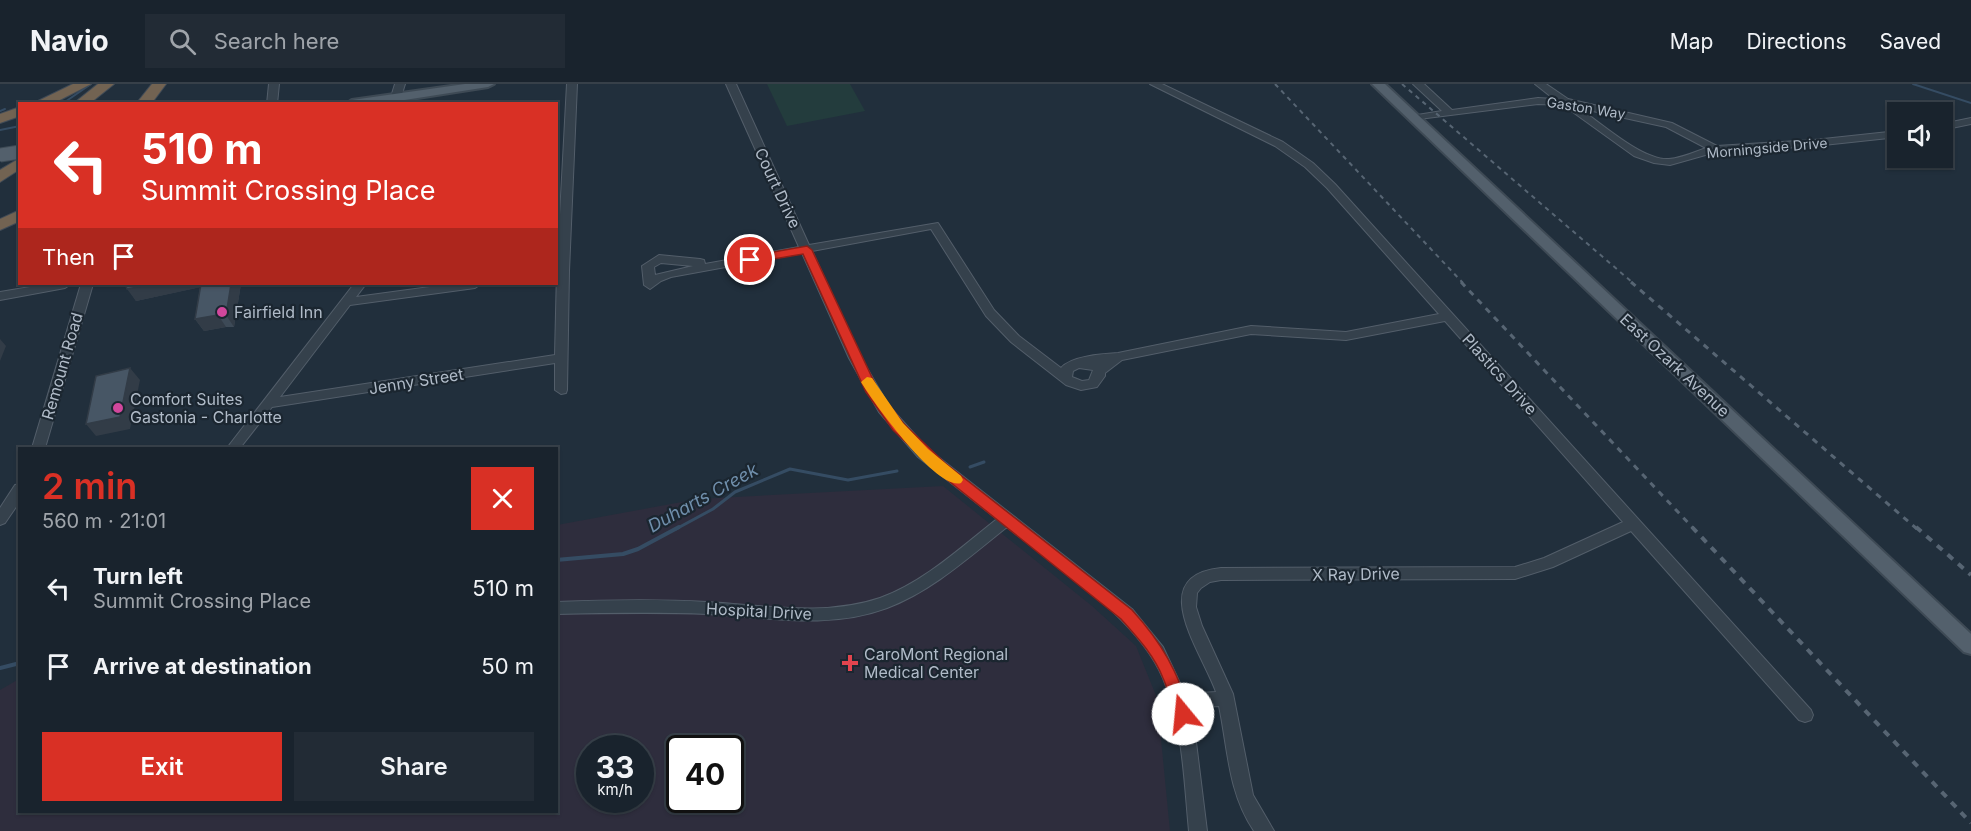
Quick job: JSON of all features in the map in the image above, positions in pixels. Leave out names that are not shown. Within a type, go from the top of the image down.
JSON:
[{"type":"highway","points":[[44,102],[84,84]]},
{"type":"highway","points":[[83,102],[107,84]]},
{"type":"highway","points":[[101,102],[124,84]]},
{"type":"highway","points":[[145,102],[159,84]]},
{"type":"highway","points":[[0,119],[18,112]]},
{"type":"highway","points":[[0,163],[18,151]]},
{"type":"highway","points":[[0,177],[18,164]]},
{"type":"highway","points":[[0,225],[18,216]]},
{"type":"main road","points":[[365,102],[488,84]]},
{"type":"main road","name":"East Ozark Avenue","points":[[1378,84],[1968,640]]},
{"type":"main road","points":[[0,155],[18,150]]},
{"type":"street","points":[[272,102],[274,84]]},
{"type":"street","points":[[396,97],[400,84]]},
{"type":"street","points":[[561,390],[562,192],[572,84]]},
{"type":"street","name":"Court Drive","points":[[731,84],[855,358],[884,409],[923,453],[1127,614],[1161,657],[1180,702],[1198,831]]},
{"type":"street","name":"Plastics Drive","points":[[1155,84],[1261,134],[1299,158],[1352,207],[1805,715]]},
{"type":"street","points":[[1418,84],[1450,113]]},
{"type":"street","points":[[1540,84],[1567,102]]},
{"type":"street","name":"Gaston Way","points":[[1414,118],[1538,101],[1567,102],[1668,125],[1715,150]]},
{"type":"street","name":"Morningside Drive","points":[[1567,102],[1638,154],[1658,162],[1670,162],[1715,150],[1887,135]]},
{"type":"street","points":[[558,113],[570,111]]},
{"type":"street","points":[[1953,125],[1969,123]]},
{"type":"street","points":[[729,263],[703,264],[659,259],[648,266],[650,285],[657,278],[669,274],[807,250],[934,225],[990,313],[1015,339],[1066,379],[1075,385],[1087,386],[1097,381],[1098,372],[1118,357]]},
{"type":"street","points":[[0,296],[60,285]]},
{"type":"street","name":"Remount Road","points":[[38,447],[87,285]]},
{"type":"street","points":[[234,447],[359,285]]},
{"type":"street","points":[[347,302],[468,285]]},
{"type":"street","points":[[1066,379],[1065,374],[1078,364],[1251,330],[1346,336],[1448,316]]},
{"type":"street","name":"Jenny Street","points":[[270,403],[562,358]]},
{"type":"street","points":[[1047,363],[1078,364],[1095,368],[1098,372]]},
{"type":"street","points":[[0,519],[18,492]]},
{"type":"street","name":"Hospital Drive","points":[[558,608],[664,607],[795,615],[839,613],[860,609],[900,595],[922,583],[1007,519]]},
{"type":"street","name":"X Ray Drive","points":[[1265,831],[1249,809],[1240,788],[1223,687],[1188,609],[1189,593],[1193,585],[1208,576],[1515,573],[1548,563],[1633,524]]},
{"type":"street","points":[[1180,702],[1225,698]]},
{"type":"shaded area","name":"CaroMont Regional Medical Center","points":[[943,486],[1092,606],[1136,646],[1157,698],[1170,831],[0,831],[0,690],[18,680],[18,813],[558,813],[558,525],[698,499]]},
{"type":"green space","points":[[767,84],[850,84],[865,111],[787,126]]},
{"type":"building","points":[[125,285],[148,285],[127,289]]},
{"type":"building","points":[[201,285],[231,285],[226,315],[195,319]]},
{"type":"building","points":[[130,368],[120,417],[86,424],[96,376]]},
{"type":"waterway","points":[[65,102],[91,84]]},
{"type":"waterway","points":[[1913,84],[1971,103]]},
{"type":"waterway","points":[[0,111],[5,109]]},
{"type":"waterway","points":[[0,130],[18,126]]},
{"type":"waterway","name":"Duharts Creek","points":[[970,467],[984,462]]},
{"type":"waterway","name":"Duharts Creek","points":[[676,529],[713,509],[735,492],[790,469],[848,480],[897,471]]},
{"type":"waterway","name":"Duharts Creek","points":[[558,560],[623,554],[638,549],[679,527]]},
{"type":"waterway","name":"Duharts Creek","points":[[0,668],[18,664]]},
{"type":"railway","points":[[1275,84],[1463,283]]},
{"type":"railway","points":[[1402,84],[1633,283]]},
{"type":"railway","points":[[1461,282],[1694,529]]},
{"type":"railway","points":[[1631,282],[1917,529]]},
{"type":"railway","points":[[1692,527],[1971,823]]},
{"type":"railway","points":[[1916,527],[1971,575]]},
{"type":"slow traffic","points":[[867,382],[898,427],[923,453],[957,480]]},
{"type":"place","name":"Fairfield Inn","points":[[222,312]]},
{"type":"place","name":"Comfort Suites Gastonia - Charlotte","points":[[118,408]]},
{"type":"place","name":"CaroMont Regional Medical Center","points":[[850,663]]},
{"type":"route","points":[[750,260],[807,250],[872,392],[898,427],[923,453],[1127,614],[1161,657],[1171,677],[1183,714]]}]
